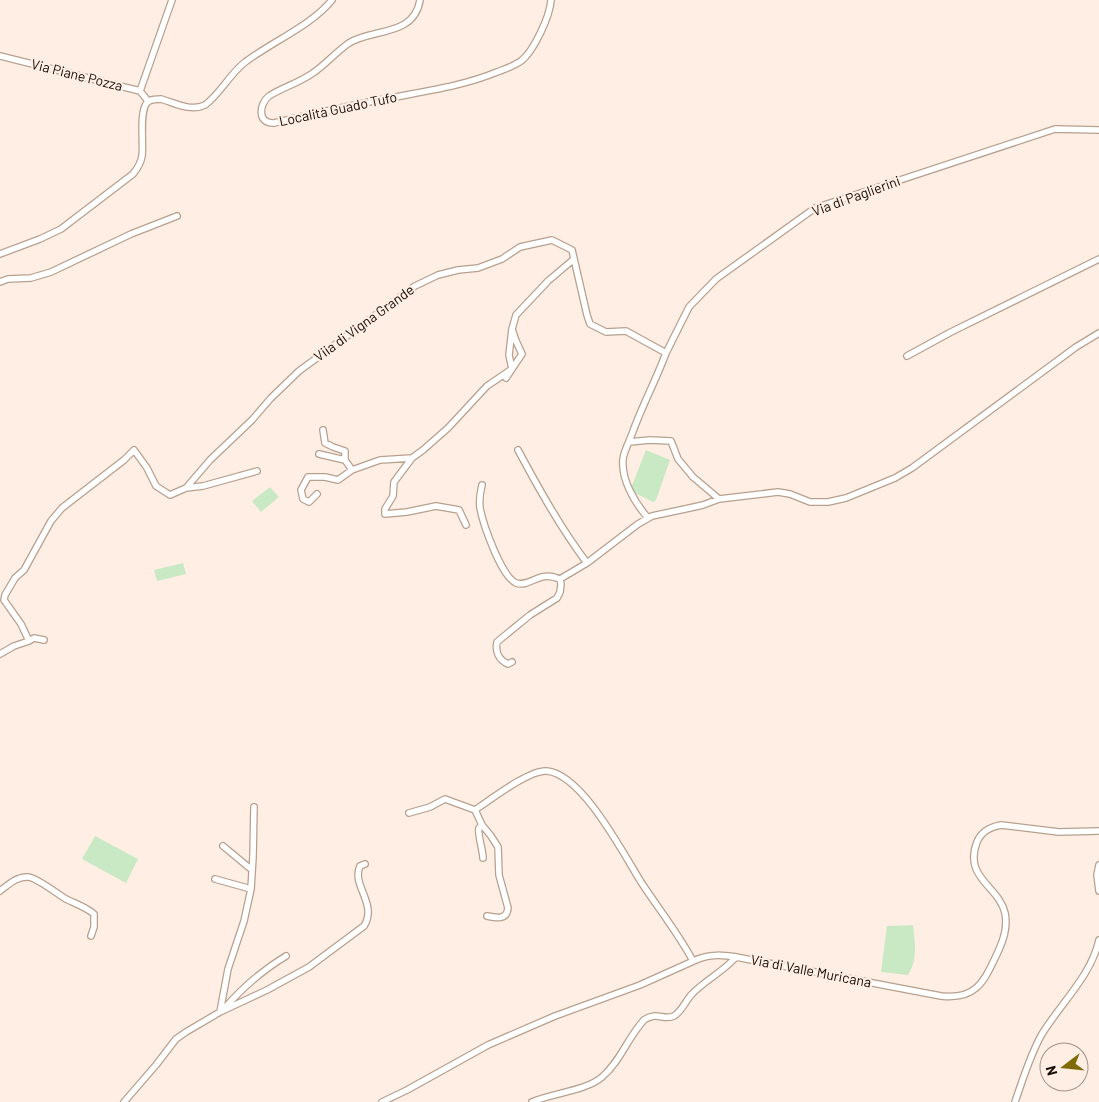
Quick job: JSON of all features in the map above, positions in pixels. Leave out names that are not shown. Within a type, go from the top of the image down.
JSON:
[{"type":"street","points":[[140,91],[172,0]]},
{"type":"street","points":[[0,254],[44,238],[61,229],[133,174],[142,157],[144,110],[148,101],[156,99],[192,108],[205,106],[242,65],[310,20],[332,0]]},
{"type":"street","name":"Località Guado Tufo","points":[[420,0],[415,14],[406,23],[393,30],[364,36],[351,42],[306,78],[269,96],[262,106],[264,120],[268,123],[274,123],[464,83],[501,70],[520,62],[530,52],[547,16],[551,0]]},
{"type":"street","name":"Via Piane Pozza","points":[[0,56],[140,91],[148,101]]},
{"type":"street","name":"Via di Paglierini","points":[[666,352],[689,307],[716,279],[815,208],[1055,129],[1099,130]]},
{"type":"street","points":[[0,282],[8,279],[32,278],[51,272],[131,234],[177,216]]},
{"type":"street","name":"Viia di Vigna Grande","points":[[186,488],[210,460],[299,371],[415,286],[451,272],[478,268],[520,248],[552,240],[572,250],[574,259]]},
{"type":"street","points":[[512,369],[509,355],[516,315],[548,281],[574,259],[590,324],[606,332],[626,331],[666,352],[659,374],[639,413],[623,458],[624,472],[631,495],[648,518]]},
{"type":"street","points":[[907,356],[951,332],[1099,259]]},
{"type":"street","points":[[506,378],[522,354],[512,330]]},
{"type":"street","points":[[560,579],[587,563],[652,516],[703,505],[719,499],[778,492],[790,494],[810,502],[828,502],[846,498],[895,478],[912,468],[1076,347],[1099,333]]},
{"type":"street","points":[[466,525],[459,510],[436,506],[385,514],[385,509],[393,496],[394,482],[412,458],[448,428],[486,386],[512,369]]},
{"type":"street","points":[[323,430],[325,442],[333,448],[345,451],[345,460],[352,470]]},
{"type":"street","points":[[629,442],[650,440],[672,441],[678,459],[693,477],[719,499]]},
{"type":"street","points":[[29,641],[21,624],[4,600],[5,595],[16,578],[24,570],[51,521],[62,508],[124,460],[134,450],[147,468],[156,486],[170,495],[186,488],[203,486],[257,471]]},
{"type":"street","points":[[518,450],[558,522],[587,563]]},
{"type":"street","points":[[319,454],[345,460]]},
{"type":"street","points":[[317,494],[309,502],[303,499],[301,490],[308,477],[325,477],[338,480],[352,470],[380,460],[412,458]]},
{"type":"street","points":[[482,485],[480,508],[487,533],[510,578],[517,583],[524,584],[547,576],[554,576],[560,579]]},
{"type":"street","points":[[512,662],[508,664],[500,659],[496,653],[497,642],[530,615],[557,598],[560,592],[560,579]]},
{"type":"street","points":[[0,654],[34,638],[44,640]]},
{"type":"street","points":[[474,810],[536,772],[551,772],[564,778],[578,789],[603,822],[694,961]]},
{"type":"street","points":[[409,813],[445,800],[474,810],[498,847],[499,875],[508,908],[507,914],[502,917],[487,916]]},
{"type":"street","points":[[220,1012],[227,973],[244,921],[250,889],[254,807]]},
{"type":"street","points":[[482,825],[478,831],[483,858]]},
{"type":"street","name":"Via di Valle Muricana","points":[[382,1102],[488,1045],[555,1016],[640,985],[694,961],[713,955],[736,957],[941,996],[964,994],[978,987],[985,979],[1000,948],[1006,930],[1004,909],[976,869],[974,861],[975,850],[981,836],[992,827],[1001,825],[1059,832],[1099,831]]},
{"type":"street","points":[[223,846],[252,870]]},
{"type":"street","points":[[124,1102],[176,1040],[186,1032],[220,1012],[260,994],[308,967],[364,926],[367,920],[368,905],[362,892],[358,872],[360,866],[365,864]]},
{"type":"street","points":[[1099,865],[1097,875],[1099,891]]},
{"type":"street","points":[[0,891],[18,878],[29,877],[68,900],[87,908],[94,914],[94,927],[91,936]]},
{"type":"street","points":[[215,879],[250,889]]},
{"type":"street","points":[[1015,1102],[1040,1038],[1086,971],[1099,940]]},
{"type":"street","points":[[220,1012],[252,980],[286,956]]},
{"type":"street","points":[[532,1102],[588,1085],[600,1079],[609,1071],[644,1020],[654,1016],[670,1017],[676,1015],[693,993],[722,971],[736,957]]},
{"type":"green space","points":[[646,450],[670,460],[656,500],[653,502],[633,492],[631,488]]},
{"type":"green space","points":[[270,487],[279,497],[261,512],[252,501]]},
{"type":"green space","points":[[183,563],[186,574],[157,581],[154,570]]},
{"type":"green space","points":[[95,836],[138,859],[126,883],[82,859]]},
{"type":"green space","points":[[913,925],[915,957],[908,975],[881,972],[887,926]]}]
